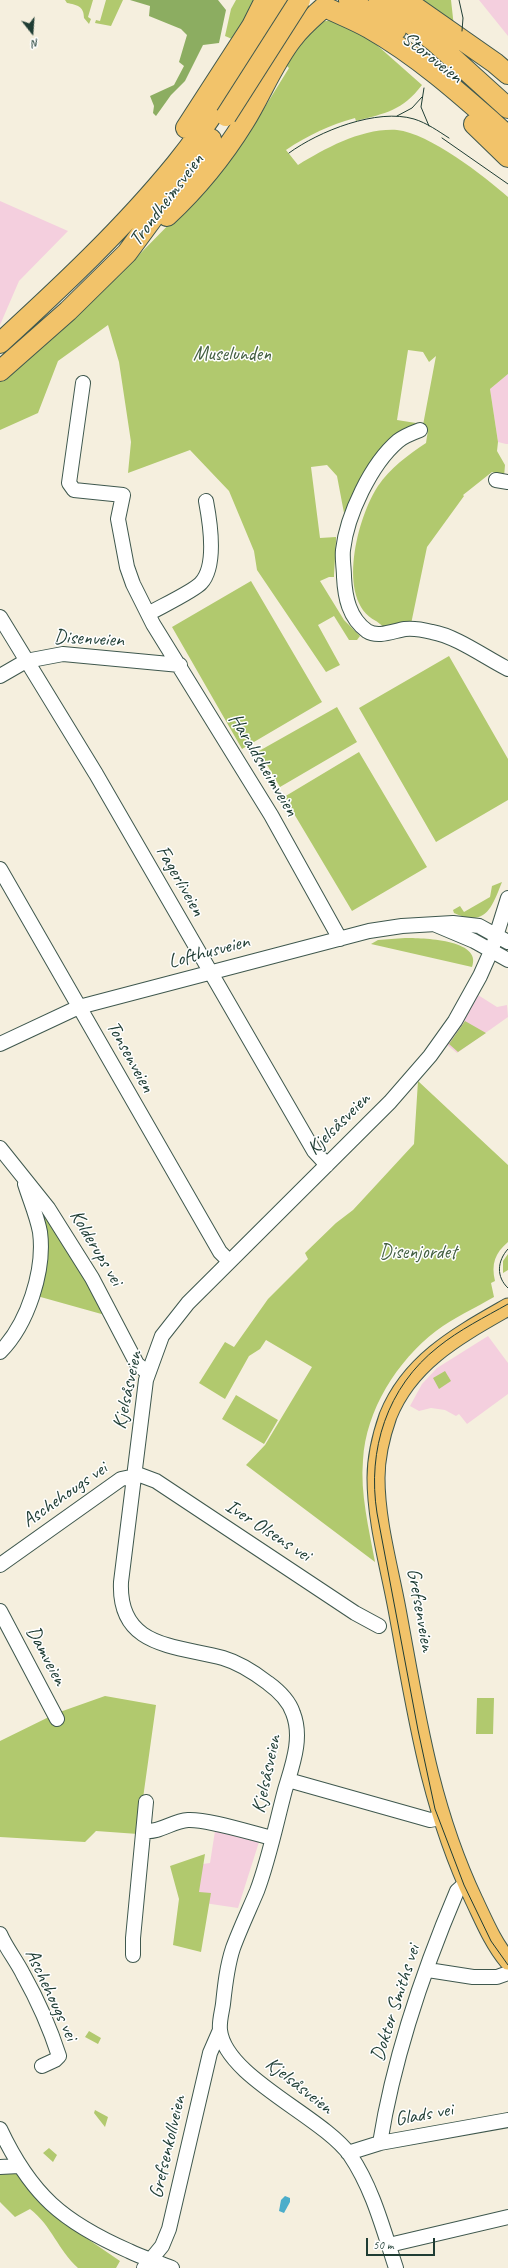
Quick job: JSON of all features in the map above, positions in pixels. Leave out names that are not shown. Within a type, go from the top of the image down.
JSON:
[{"type":"highway","points":[[128,218],[252,26],[265,0]]},
{"type":"highway","points":[[285,0],[305,8],[335,3],[390,43],[507,150]]},
{"type":"highway","name":"Trondheimsveien","points":[[0,343],[53,294],[128,218],[221,112],[285,0]]},
{"type":"highway","name":"Trondheimsveien","points":[[0,371],[68,311],[127,253],[221,112],[300,0]]},
{"type":"highway","name":"Storoveien","points":[[379,0],[406,19],[457,69],[508,125]]},
{"type":"highway","points":[[406,0],[432,20],[496,63],[508,74]]},
{"type":"highway","points":[[127,253],[180,203],[202,178],[243,124],[285,48],[294,37],[335,3]]},
{"type":"highway","name":"Storoveien","points":[[335,3],[397,31],[457,69],[508,108]]},
{"type":"highway","points":[[432,20],[457,69],[507,150]]},
{"type":"highway","points":[[390,43],[457,69],[508,95]]},
{"type":"main road","name":"Grefsenveien","points":[[508,1307],[447,1343],[413,1374],[388,1417],[378,1456],[376,1490],[424,1750],[441,1818],[466,1883],[496,1944],[508,1961]]},
{"type":"street","name":"Haraldsheimveien","points":[[83,383],[69,483],[74,490],[123,495],[118,519],[133,584],[148,614],[271,815],[340,939]]},
{"type":"street","points":[[420,430],[399,440],[382,457],[372,472],[355,510],[347,531],[343,551],[347,604],[356,621],[368,632],[378,634],[406,629],[434,632],[453,640],[508,669]]},
{"type":"street","points":[[148,614],[201,583],[210,569],[210,521],[206,501]]},
{"type":"street","name":"Fagerliveien","points":[[0,617],[96,774],[209,972],[314,1151],[327,1165]]},
{"type":"street","name":"Disenveien","points":[[0,676],[26,661],[63,654],[180,665]]},
{"type":"street","name":"Tonsenveien","points":[[0,869],[217,1246],[229,1261]]},
{"type":"street","name":"Kjelsåsveien","points":[[396,2268],[374,2199],[348,2153],[315,2124],[235,2061],[225,2047],[220,2030],[224,1989],[232,1950],[257,1891],[295,1753],[297,1730],[293,1711],[280,1693],[257,1675],[231,1661],[154,1642],[135,1628],[127,1616],[122,1603],[121,1590],[134,1475],[148,1373],[158,1344],[172,1321],[229,1261],[399,1092],[430,1056],[447,1033],[468,998],[492,949],[508,898]]},
{"type":"street","name":"Lofthusveien","points":[[0,1044],[79,1007],[378,929],[453,923],[468,924],[479,926],[508,942]]},
{"type":"street","name":"Lofthusveien","points":[[435,925],[492,949],[508,960]]},
{"type":"street","name":"Kolderups vei","points":[[0,1148],[52,1214],[92,1278],[137,1364],[148,1373]]},
{"type":"street","points":[[0,1352],[19,1324],[28,1306],[35,1289],[41,1260],[40,1230],[22,1177]]},
{"type":"street","name":"Aschehougs vei","points":[[0,1564],[115,1483],[134,1475]]},
{"type":"street","name":"Iver Olsens vei","points":[[134,1475],[147,1477],[156,1481],[355,1613],[379,1626]]},
{"type":"street","name":"Damveien","points":[[0,1611],[57,1719]]},
{"type":"street","points":[[288,1780],[430,1820],[441,1818]]},
{"type":"street","points":[[134,1955],[133,1938],[146,1802]]},
{"type":"street","name":"Kjelsåsveien","points":[[144,1831],[152,1832],[178,1822],[196,1820],[272,1838]]},
{"type":"street","name":"Doktor Smiths vei","points":[[380,2143],[396,2065],[418,1993],[457,1891],[466,1883]]},
{"type":"street","name":"Aschehougs vei","points":[[0,1934],[11,1956],[23,1973],[53,2040],[58,2056],[55,2060],[42,2066]]},
{"type":"street","points":[[428,1970],[473,1977],[497,1977],[508,1973]]},
{"type":"street","name":"Grefsenkollveien","points":[[147,2264],[162,2246],[169,2229],[210,2053],[220,2030]]},
{"type":"street","name":"Glads vei","points":[[348,2153],[380,2143],[508,2120]]},
{"type":"street","points":[[0,2129],[19,2166],[40,2194],[68,2219],[90,2233],[147,2264],[172,2268]]},
{"type":"street","points":[[0,2167],[19,2166]]},
{"type":"street","points":[[389,2245],[508,2217]]},
{"type":"shaded area","points":[[479,0],[508,0],[508,36]]},
{"type":"shaded area","points":[[0,201],[68,231],[19,281],[0,325]]},
{"type":"shaded area","points":[[508,374],[508,444],[506,444],[498,442],[490,389]]},
{"type":"shaded area","points":[[478,995],[497,1007],[507,1005],[508,1017],[457,1053],[447,1045]]},
{"type":"shaded area","points":[[488,1336],[508,1363],[508,1394],[467,1424],[459,1414],[456,1416],[445,1410],[431,1408],[419,1411],[410,1406],[422,1384],[437,1368]]},
{"type":"shaded area","points":[[215,1831],[256,1839],[259,1842],[238,1908],[184,1900],[196,1865],[210,1863]]},
{"type":"green space","points":[[65,0],[93,0],[88,17],[91,19],[89,24],[84,18],[83,11],[77,5],[67,3]]},
{"type":"green space","points":[[106,0],[123,0],[111,26],[95,23],[96,20],[100,21]]},
{"type":"green space","points":[[130,0],[218,0],[226,10],[219,43],[203,45],[185,81],[171,95],[156,116],[153,113],[154,106],[150,96],[174,85],[184,66],[179,62],[187,35],[181,29],[149,16],[150,6]]},
{"type":"green space","points":[[236,0],[258,0],[232,39],[225,36],[231,9]]},
{"type":"green space","points":[[421,0],[451,0],[454,27]]},
{"type":"green space","name":"Muselunden","points":[[332,20],[370,39],[422,85],[415,94],[393,110],[356,121],[355,118],[337,124],[311,135],[286,150],[298,165],[345,140],[371,132],[397,130],[410,133],[440,147],[471,167],[508,197],[508,374],[490,389],[498,442],[497,451],[505,465],[504,477],[492,472],[463,495],[464,496],[427,547],[411,624],[385,627],[363,610],[356,595],[353,577],[354,557],[363,517],[378,486],[383,479],[406,457],[426,443],[428,430],[423,425],[436,356],[429,362],[423,352],[408,350],[397,420],[416,423],[414,428],[365,472],[344,513],[337,476],[327,465],[311,467],[320,538],[336,537],[334,577],[329,577],[320,581],[344,620],[360,636],[357,640],[349,640],[334,616],[318,625],[340,665],[326,672],[257,570],[254,551],[229,491],[190,450],[128,473],[131,442],[119,362],[108,325],[58,361],[38,413],[0,430],[0,379],[129,265],[186,207],[238,142],[242,144],[289,68],[286,65],[292,52],[320,22]]},
{"type":"green space","points":[[251,581],[322,702],[242,749],[172,627]]},
{"type":"green space","points":[[449,656],[508,759],[508,800],[436,842],[359,708]]},
{"type":"green space","points":[[337,707],[357,742],[280,787],[259,751]]},
{"type":"green space","points":[[359,752],[427,867],[352,911],[284,797]]},
{"type":"green space","points":[[502,882],[491,907],[481,916],[474,918],[465,917],[454,913],[453,910],[460,906],[464,912],[490,897],[492,886]]},
{"type":"green space","points":[[405,938],[436,940],[449,942],[460,946],[468,951],[473,958],[472,967],[371,944],[378,940]]},
{"type":"green space","points":[[465,1021],[486,1033],[458,1052],[449,1044]]},
{"type":"green space","name":"Disenjordet","points":[[418,1081],[508,1165],[508,1242],[500,1250],[495,1259],[495,1281],[491,1283],[494,1297],[450,1322],[422,1343],[397,1372],[377,1405],[365,1441],[362,1473],[366,1511],[375,1562],[246,1465],[265,1445],[312,1367],[266,1340],[260,1349],[249,1356],[225,1399],[199,1383],[225,1342],[234,1347],[268,1299],[308,1259],[305,1253],[336,1223],[353,1210],[414,1144]]},
{"type":"green space","points":[[35,1203],[48,1215],[105,1315],[37,1296]]},
{"type":"green space","points":[[508,1254],[508,1270],[503,1273],[503,1261]]},
{"type":"green space","points":[[445,1371],[451,1381],[439,1389],[433,1378]]},
{"type":"green space","points":[[236,1395],[278,1420],[264,1444],[222,1419]]},
{"type":"green space","points":[[105,1696],[156,1705],[138,1834],[96,1831],[85,1842],[0,1837],[0,1741],[57,1713]]},
{"type":"green space","points":[[477,1698],[494,1698],[493,1734],[476,1734]]},
{"type":"green space","points":[[205,1854],[199,1892],[211,1893],[201,1952],[173,1945],[179,1899],[170,1866]]},
{"type":"green space","points":[[89,2031],[101,2038],[98,2044],[85,2037]]},
{"type":"green space","points":[[95,2110],[108,2117],[105,2127],[94,2113]]},
{"type":"green space","points":[[49,2148],[57,2155],[53,2162],[43,2153]]},
{"type":"green space","points":[[0,2171],[17,2174],[70,2227],[120,2261],[116,2268],[78,2268],[65,2254],[50,2230],[30,2209],[15,2217],[0,2202]]},
{"type":"water","points":[[285,2196],[290,2198],[290,2202],[284,2213],[279,2211],[281,2200]]},
{"type":"tram line","points":[[459,0],[463,18],[462,31]]},
{"type":"tram line","points":[[424,88],[421,107],[429,126]]},
{"type":"tram line","points":[[397,116],[412,108],[422,97]]},
{"type":"tram line","points":[[289,153],[301,145],[332,130],[366,119],[383,117],[399,116],[414,119],[428,125],[449,138]]},
{"type":"tram line","points":[[442,138],[508,184]]},
{"type":"tram line","points":[[508,1249],[504,1254],[499,1269],[501,1279],[508,1288]]},
{"type":"tram line","points":[[508,1304],[472,1324],[446,1341],[420,1363],[394,1400],[378,1443],[375,1466],[377,1513],[418,1730],[435,1809],[464,1885],[491,1941],[508,1965]]}]
